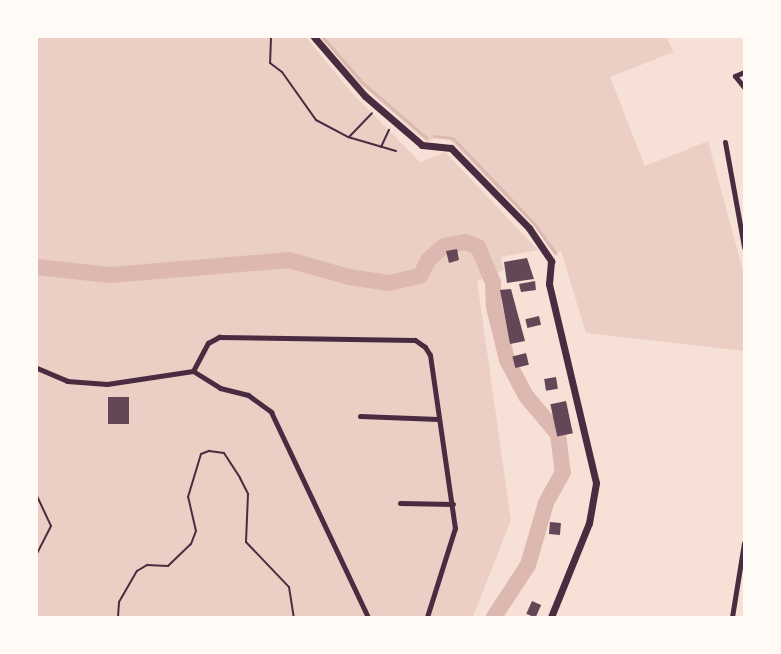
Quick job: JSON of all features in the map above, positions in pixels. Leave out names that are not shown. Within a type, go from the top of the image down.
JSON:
[{"type":"street","points":[[314,37],[378,107],[422,145],[451,148],[529,228],[551,261],[549,284],[596,483],[589,523],[551,617]]},
{"type":"street","points":[[744,72],[735,76],[741,88],[744,87]]},
{"type":"street","points":[[725,142],[744,247]]},
{"type":"street","points":[[193,371],[208,343],[219,337],[415,340],[430,355],[453,503],[450,554],[427,617]]},
{"type":"street","points":[[37,368],[67,381],[107,384],[193,371],[220,388],[248,395],[271,412],[368,617]]},
{"type":"street","points":[[360,416],[438,419]]},
{"type":"street","points":[[400,503],[453,503]]},
{"type":"street","points":[[732,617],[744,543]]},
{"type":"path","points":[[271,37],[270,63],[282,72],[316,121],[348,137],[396,151]]},
{"type":"path","points":[[348,137],[378,107]]},
{"type":"path","points":[[380,148],[394,121]]},
{"type":"path","points":[[118,617],[119,602],[137,571],[147,565],[168,566],[191,544],[196,531],[188,496],[201,454],[209,451],[223,453],[240,478],[248,494],[246,542],[289,587],[293,617]]},
{"type":"path","points":[[37,496],[51,526],[37,554]]},
{"type":"shaded area","points":[[37,37],[306,37],[352,93],[420,162],[445,152],[538,250],[501,257],[504,270],[477,281],[511,520],[473,617],[37,617]]},
{"type":"shaded area","points":[[320,37],[666,37],[674,52],[610,77],[645,166],[708,141],[744,275],[744,351],[586,333],[561,251],[554,255],[535,227],[450,140],[438,137],[427,142],[361,85]]},
{"type":"building","points":[[457,249],[459,260],[449,263],[446,251]]},
{"type":"building","points":[[527,258],[534,279],[507,283],[504,262]]},
{"type":"building","points":[[535,281],[536,290],[521,292],[519,284]]},
{"type":"building","points":[[511,289],[525,341],[510,344],[500,290]]},
{"type":"building","points":[[539,316],[541,325],[527,328],[525,319]]},
{"type":"building","points":[[526,353],[529,365],[515,368],[512,356]]},
{"type":"building","points":[[556,377],[558,389],[546,391],[544,379]]},
{"type":"building","points":[[108,397],[129,397],[129,424],[108,424]]},
{"type":"building","points":[[566,401],[573,433],[557,437],[550,404]]},
{"type":"building","points":[[550,522],[561,523],[560,535],[549,534]]},
{"type":"building","points":[[532,601],[541,605],[536,617],[526,614]]},
{"type":"waterway","points":[[323,37],[363,83],[427,138]]},
{"type":"waterway","points":[[434,136],[453,138],[534,223],[556,253]]},
{"type":"waterway","points":[[37,267],[110,275],[289,260],[349,277],[389,283],[420,276],[429,259],[444,246],[466,242],[478,247],[493,282],[494,307],[507,360],[526,396],[558,434],[563,472],[546,503],[528,565],[494,617]]}]
